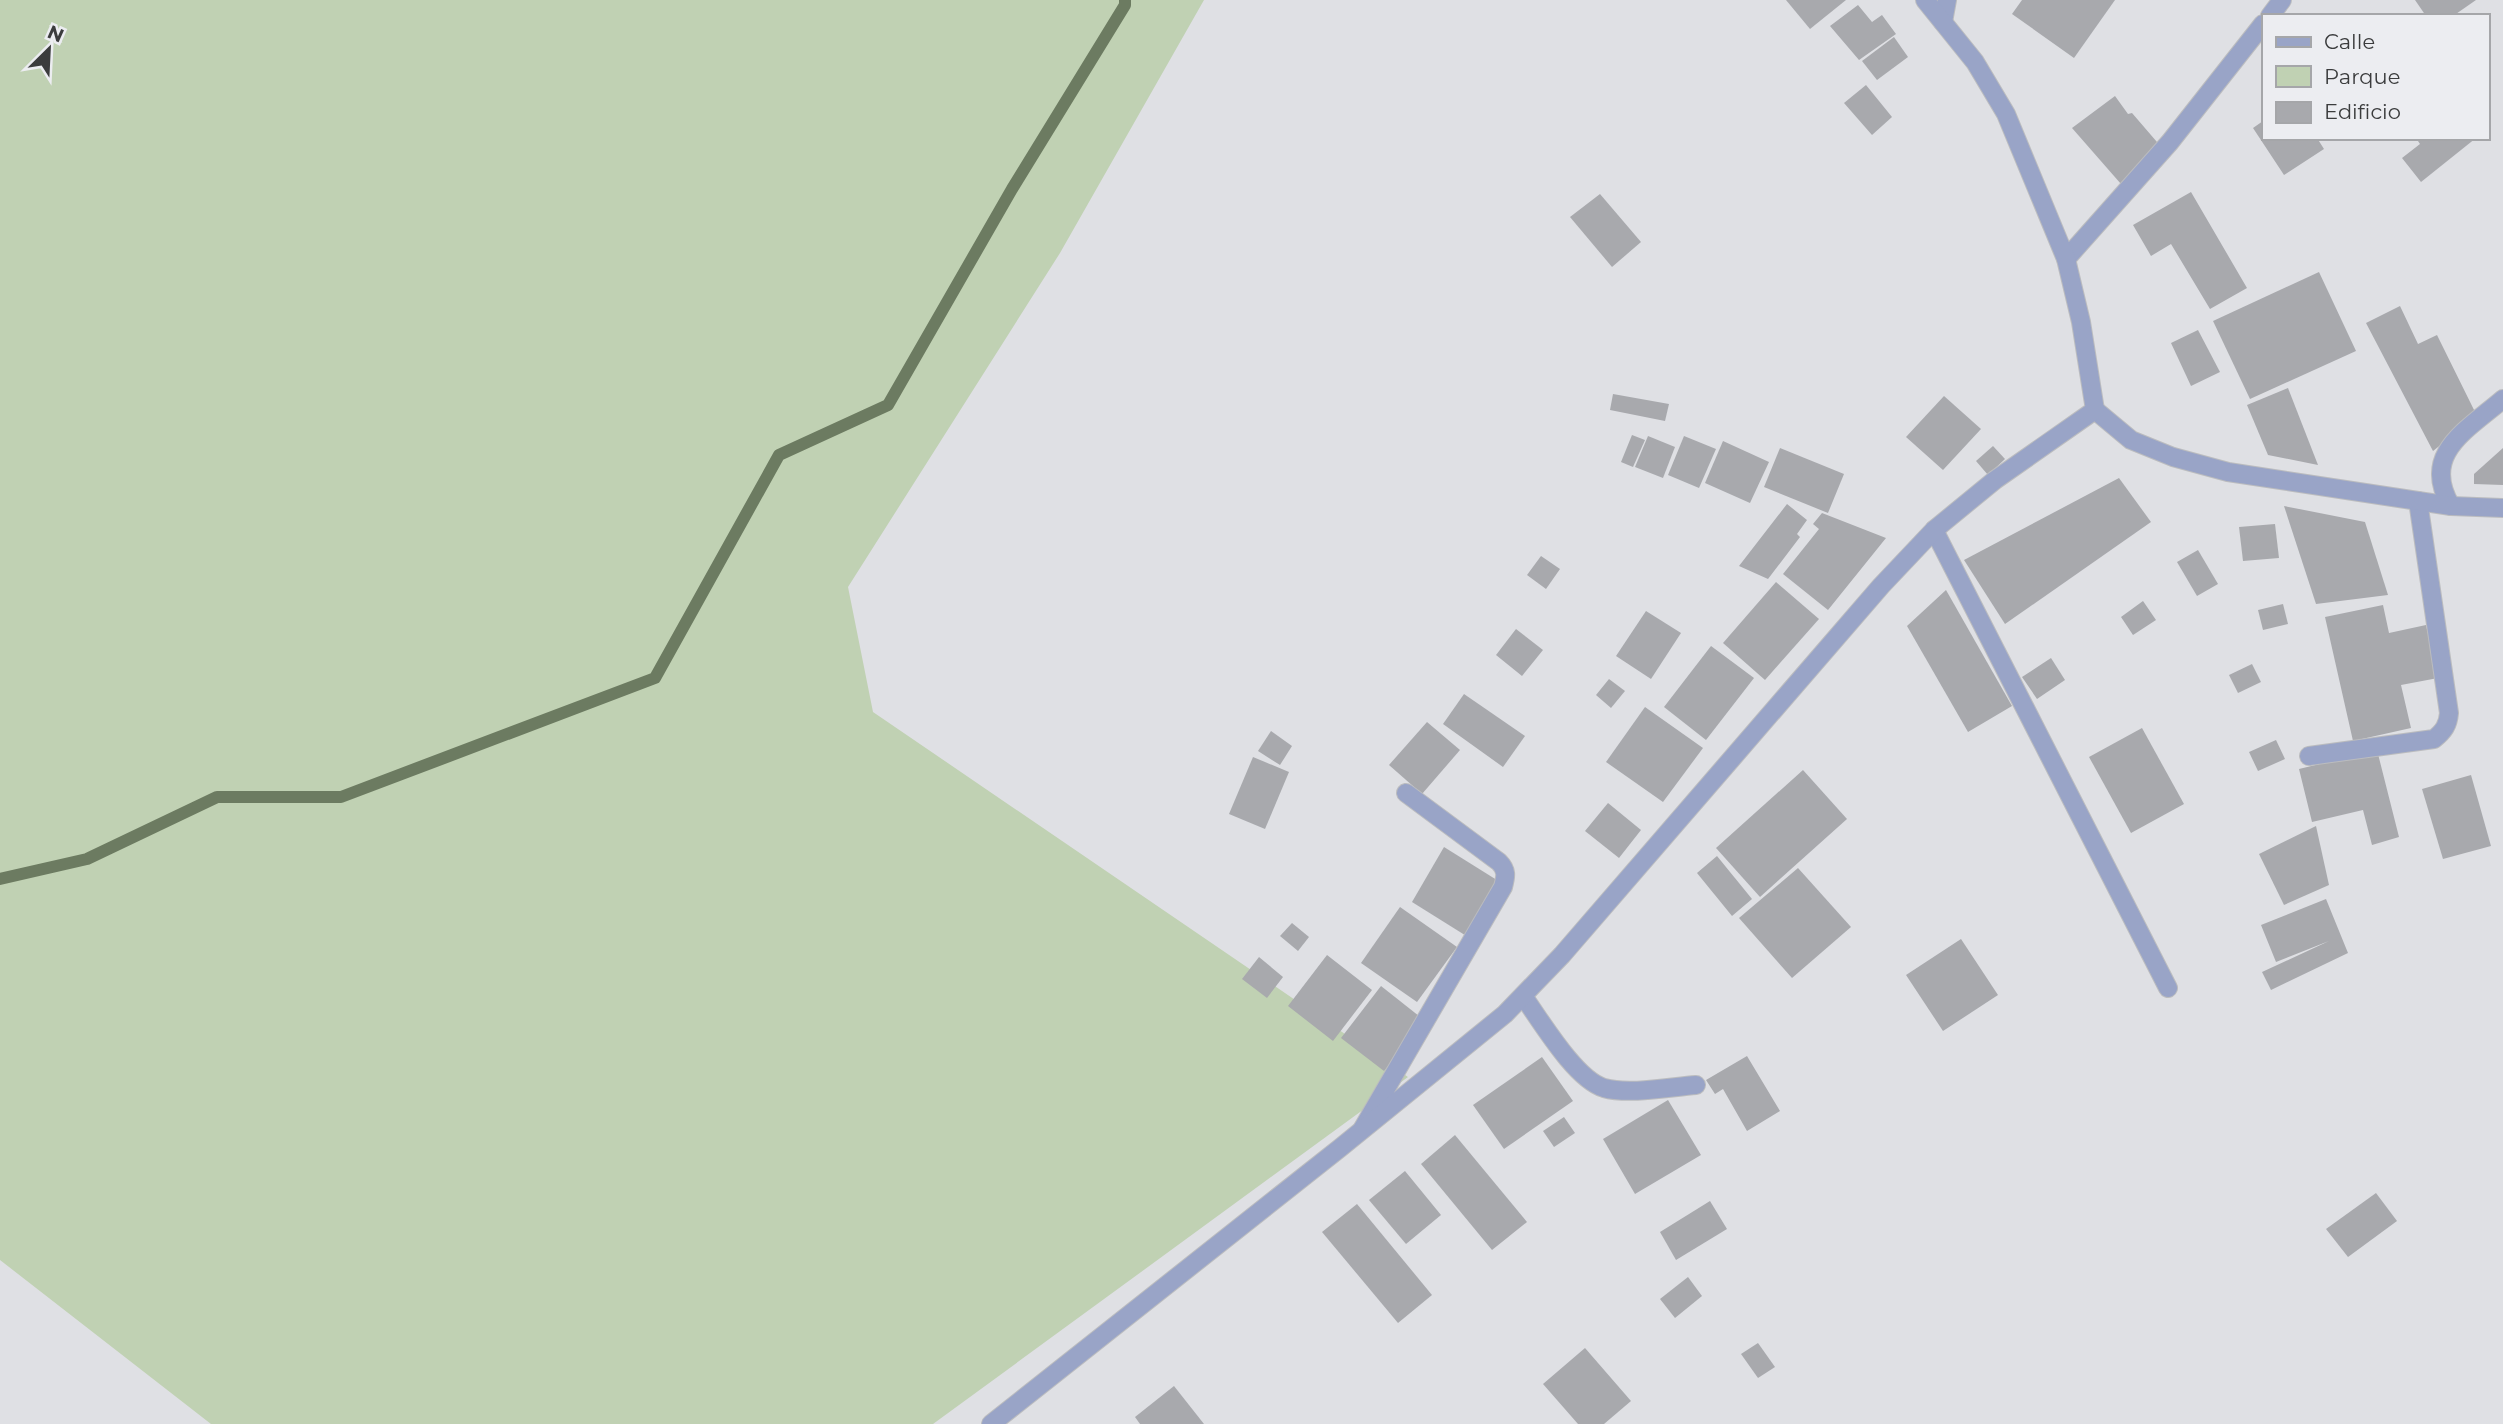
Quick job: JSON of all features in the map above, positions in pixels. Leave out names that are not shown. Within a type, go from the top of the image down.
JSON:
[{"type":"street","points":[[1925,0],[1975,62],[2006,114],[2066,258],[2081,322],[2095,411],[2132,440],[2172,457],[2228,472],[2451,506],[2503,508]]},
{"type":"street","points":[[1943,22],[1947,0]]},
{"type":"street","points":[[2066,258],[2170,142],[2262,25]]},
{"type":"street","points":[[2451,506],[2441,481],[2441,465],[2446,450],[2503,400]]},
{"type":"street","points":[[992,1424],[1505,1014],[1562,955],[1881,586],[1934,530],[1995,480],[2095,411]]},
{"type":"street","points":[[2309,756],[2434,739],[2443,732],[2448,723],[2449,713],[2418,501]]},
{"type":"street","points":[[1934,530],[2168,988]]},
{"type":"street","points":[[1363,1128],[1503,887],[1505,878],[1504,867],[1499,862],[1406,793]]},
{"type":"street","points":[[1523,996],[1574,1066],[1590,1082],[1605,1088],[1623,1090],[1696,1085]]},
{"type":"green space","points":[[0,0],[1204,0],[1060,253],[848,587],[873,712],[1408,1077],[933,1424],[211,1424],[0,1260]]},
{"type":"building","points":[[1786,0],[1846,0],[1810,29]]},
{"type":"building","points":[[2022,0],[2115,0],[2074,58],[2012,14]]},
{"type":"building","points":[[2415,0],[2476,0],[2456,14],[2425,14]]},
{"type":"building","points":[[1858,5],[1872,22],[1882,15],[1896,34],[1859,60],[1830,26]]},
{"type":"building","points":[[1894,37],[1908,57],[1877,80],[1862,61]]},
{"type":"building","points":[[1866,85],[1892,117],[1872,135],[1844,103]]},
{"type":"building","points":[[2115,96],[2128,114],[2132,113],[2163,149],[2121,184],[2072,128]]},
{"type":"building","points":[[2262,122],[2262,140],[2318,140],[2324,149],[2284,175],[2253,128]]},
{"type":"building","points":[[2417,140],[2474,140],[2421,182],[2402,158],[2420,144]]},
{"type":"building","points":[[2191,192],[2247,288],[2210,309],[2171,244],[2151,256],[2133,225]]},
{"type":"building","points":[[1600,194],[1641,242],[1612,267],[1570,217]]},
{"type":"building","points":[[2319,272],[2356,351],[2250,399],[2213,321]]},
{"type":"building","points":[[2400,306],[2418,344],[2437,335],[2477,416],[2433,451],[2366,323]]},
{"type":"building","points":[[2198,330],[2220,372],[2191,386],[2171,343]]},
{"type":"building","points":[[2288,388],[2318,465],[2268,455],[2247,405]]},
{"type":"building","points":[[1613,394],[1669,404],[1665,421],[1610,410]]},
{"type":"building","points":[[1944,396],[1981,429],[1943,470],[1906,437]]},
{"type":"building","points":[[1632,435],[1645,440],[1633,467],[1621,462]]},
{"type":"building","points":[[1648,436],[1675,447],[1663,478],[1635,467]]},
{"type":"building","points":[[1684,436],[1716,449],[1699,488],[1668,475]]},
{"type":"building","points":[[1723,441],[1769,462],[1750,503],[1705,483]]},
{"type":"building","points":[[1993,446],[2005,459],[1988,475],[1976,461]]},
{"type":"building","points":[[1780,448],[1844,474],[1828,513],[1764,487]]},
{"type":"building","points":[[2503,448],[2503,485],[2474,484],[2474,474]]},
{"type":"building","points":[[2119,478],[2151,522],[2005,624],[1964,560]]},
{"type":"building","points":[[1787,504],[1807,520],[1797,534],[1800,537],[1768,579],[1739,566]]},
{"type":"building","points":[[2284,506],[2365,522],[2388,595],[2316,604]]},
{"type":"building","points":[[1822,513],[1886,538],[1828,610],[1783,574],[1819,529],[1813,524]]},
{"type":"building","points":[[2275,524],[2279,558],[2243,561],[2239,527]]},
{"type":"building","points":[[2198,550],[2218,584],[2197,596],[2177,562]]},
{"type":"building","points":[[1541,556],[1560,569],[1546,589],[1527,575]]},
{"type":"building","points":[[1776,582],[1819,619],[1765,680],[1723,643]]},
{"type":"building","points":[[1946,590],[2012,706],[1968,732],[1907,626]]},
{"type":"building","points":[[2143,601],[2156,620],[2133,635],[2121,617]]},
{"type":"building","points":[[2283,604],[2288,624],[2263,630],[2258,610]]},
{"type":"building","points":[[2383,605],[2389,633],[2426,625],[2438,678],[2401,685],[2411,728],[2353,741],[2325,617]]},
{"type":"building","points":[[1646,611],[1681,633],[1651,679],[1616,656]]},
{"type":"building","points":[[1516,629],[1543,650],[1522,676],[1496,655]]},
{"type":"building","points":[[1711,646],[1754,678],[1706,740],[1664,707]]},
{"type":"building","points":[[2051,658],[2065,680],[2037,699],[2022,677]]},
{"type":"building","points":[[2252,664],[2261,682],[2238,693],[2229,675]]},
{"type":"building","points":[[1609,679],[1625,691],[1611,708],[1596,695]]},
{"type":"building","points":[[1464,694],[1525,736],[1503,767],[1443,724]]},
{"type":"building","points":[[1645,707],[1703,748],[1663,802],[1606,762]]},
{"type":"building","points":[[1427,722],[1460,750],[1422,794],[1389,765]]},
{"type":"building","points":[[2142,728],[2184,804],[2131,833],[2089,757]]},
{"type":"building","points":[[1271,731],[1292,746],[1280,765],[1258,751]]},
{"type":"building","points":[[2276,740],[2285,759],[2258,771],[2249,752]]},
{"type":"building","points":[[2377,750],[2399,837],[2372,845],[2363,810],[2312,822],[2299,769]]},
{"type":"building","points":[[1253,757],[1289,772],[1265,829],[1229,814]]},
{"type":"building","points":[[1803,770],[1847,819],[1760,897],[1716,848]]},
{"type":"building","points":[[2471,775],[2491,846],[2443,859],[2422,789]]},
{"type":"building","points":[[1608,803],[1641,830],[1619,858],[1585,831]]},
{"type":"building","points":[[2316,826],[2329,885],[2284,905],[2259,854]]},
{"type":"building","points":[[1444,847],[1500,882],[1468,937],[1412,902]]},
{"type":"building","points":[[1717,856],[1752,899],[1732,916],[1697,873]]},
{"type":"building","points":[[1798,868],[1851,927],[1792,978],[1739,918]]},
{"type":"building","points":[[2326,899],[2348,953],[2271,990],[2262,972],[2329,941],[2276,962],[2261,925]]},
{"type":"building","points":[[1400,907],[1457,947],[1417,1002],[1361,963]]},
{"type":"building","points":[[1292,923],[1309,937],[1298,951],[1280,936]]},
{"type":"building","points":[[1961,939],[1998,995],[1943,1031],[1906,975]]},
{"type":"building","points":[[1327,955],[1372,990],[1333,1041],[1288,1006]]},
{"type":"building","points":[[1259,957],[1283,977],[1267,998],[1242,979]]},
{"type":"building","points":[[1381,986],[1424,1020],[1384,1071],[1341,1038]]},
{"type":"building","points":[[1747,1056],[1780,1111],[1747,1131],[1723,1089],[1715,1094],[1706,1080]]},
{"type":"building","points":[[1542,1057],[1573,1101],[1504,1149],[1473,1105]]},
{"type":"building","points":[[1668,1100],[1701,1155],[1635,1194],[1603,1139]]},
{"type":"building","points":[[1564,1117],[1575,1133],[1554,1147],[1543,1131]]},
{"type":"building","points":[[1455,1135],[1527,1222],[1492,1250],[1421,1164]]},
{"type":"building","points":[[1405,1171],[1441,1215],[1406,1244],[1369,1200]]},
{"type":"building","points":[[2376,1193],[2397,1221],[2348,1257],[2326,1229]]},
{"type":"building","points":[[1710,1201],[1727,1229],[1676,1260],[1660,1232]]},
{"type":"building","points":[[1357,1204],[1432,1295],[1398,1323],[1322,1232]]},
{"type":"building","points":[[1688,1277],[1702,1296],[1675,1318],[1660,1299]]},
{"type":"building","points":[[1758,1343],[1775,1367],[1758,1378],[1741,1354]]},
{"type":"building","points":[[1585,1348],[1631,1401],[1604,1424],[1578,1424],[1543,1384]]},
{"type":"building","points":[[1174,1386],[1204,1424],[1140,1424],[1135,1417]]},
{"type":"waterway","points":[[0,879],[87,859],[217,797],[341,797],[655,678],[779,455],[888,405],[1012,189],[1125,5],[1125,0]]}]
